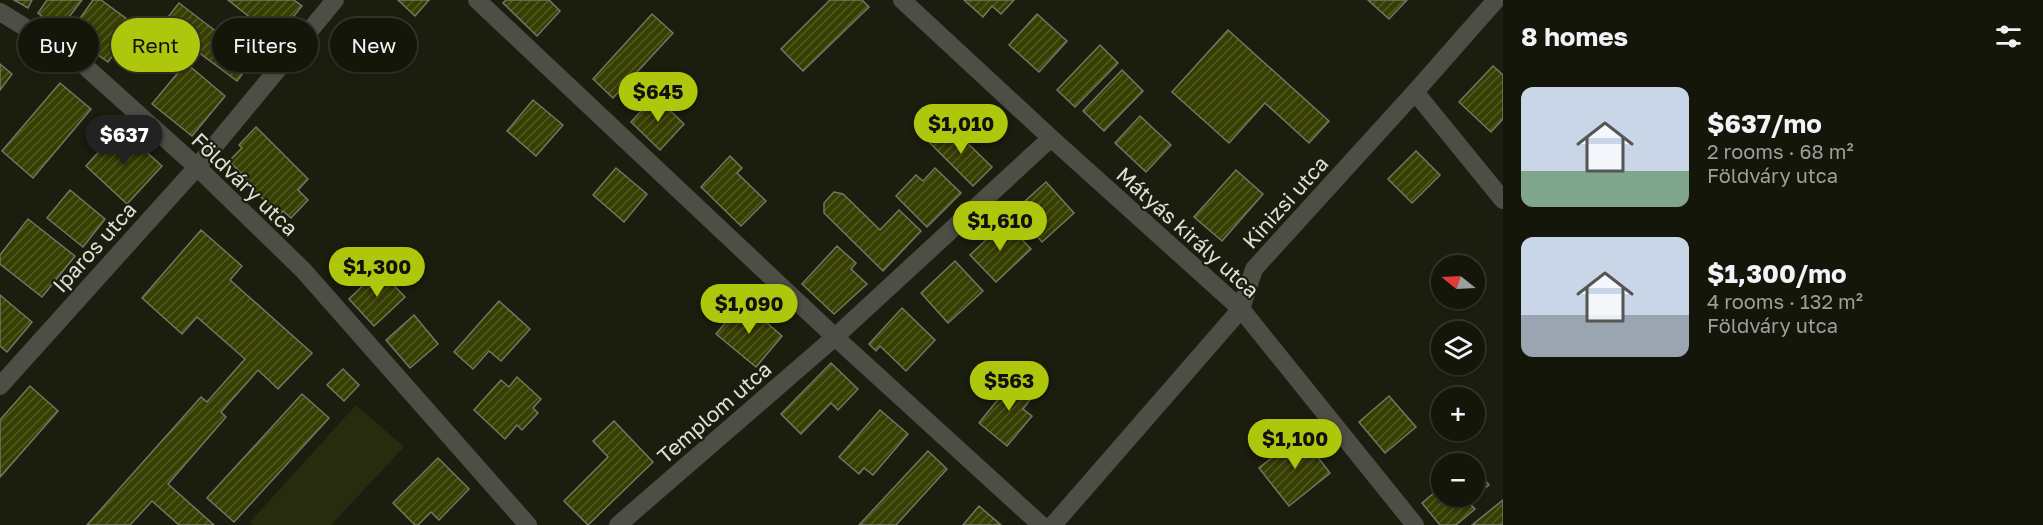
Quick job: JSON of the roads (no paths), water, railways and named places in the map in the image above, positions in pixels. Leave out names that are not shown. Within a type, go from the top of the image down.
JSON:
[{"type":"street","name":"Iparos utca","points":[[0,386],[196,168],[335,0]]},
{"type":"street","points":[[477,0],[835,337],[1041,525]]},
{"type":"street","name":"Mátyás király utca","points":[[902,0],[1241,309],[1415,525]]},
{"type":"street","name":"Kinizsi utca","points":[[1053,525],[1241,309],[1254,269],[1415,92],[1494,1]]},
{"type":"street","name":"Földváry utca","points":[[0,12],[77,59],[303,270],[528,525]]},
{"type":"street","points":[[1415,92],[1503,200]]},
{"type":"street","name":"Templom utca","points":[[618,525],[835,337],[1051,138]]}]
